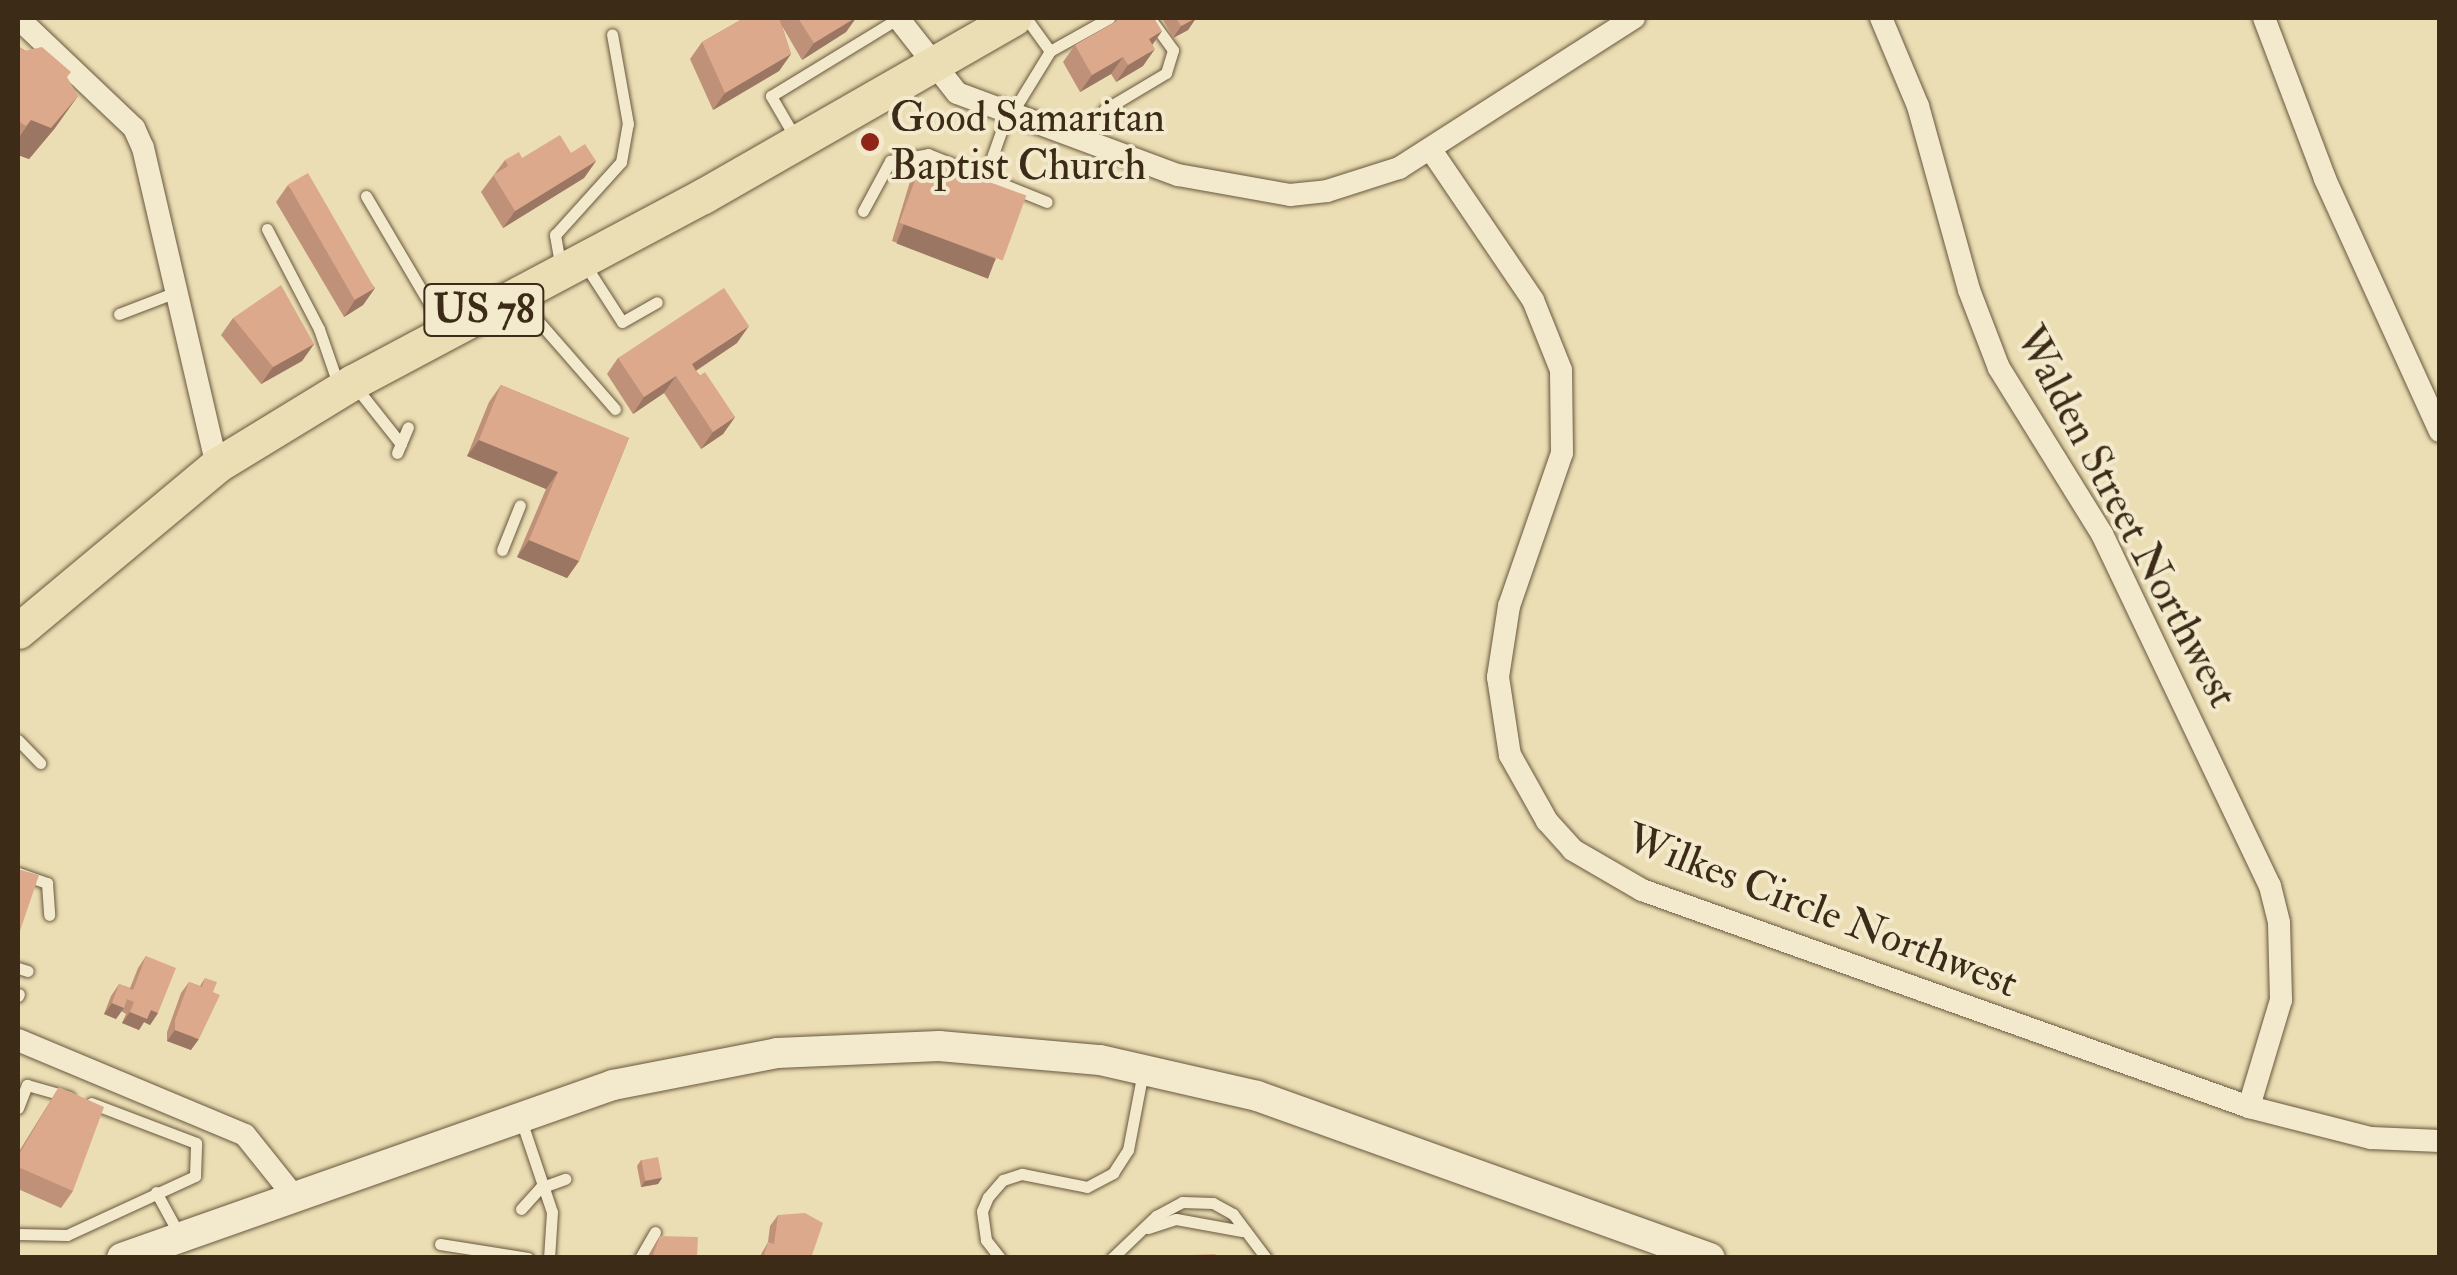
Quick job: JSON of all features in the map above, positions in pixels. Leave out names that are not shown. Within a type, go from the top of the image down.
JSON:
[{"type":"main road","name":"US 78","points":[[21,622],[217,464],[446,330],[798,143],[931,64],[991,23]]},
{"type":"main road","points":[[122,1258],[519,1114],[694,1066],[858,1046],[1018,1050],[1143,1071],[1304,1111],[1710,1258]]},
{"type":"street","points":[[18,18],[134,128],[217,464]]},
{"type":"street","points":[[898,18],[958,93],[1220,187],[1290,194],[1363,182],[1431,150],[1634,18]]},
{"type":"street","name":"Walden Street Northwest","points":[[1881,18],[1918,106],[1970,290],[1999,368],[2102,534],[2270,886],[2279,923],[2281,1000],[2249,1108]]},
{"type":"street","points":[[2264,18],[2325,179],[2440,431]]},
{"type":"street","name":"Wilkes Circle Northwest","points":[[1431,150],[1534,300],[1561,370],[1562,453],[1509,606],[1498,677],[1510,755],[1547,821],[1606,873],[1642,890],[2249,1108],[2333,1132],[2440,1141]]},
{"type":"street","points":[[18,1040],[245,1135],[293,1195]]},
{"type":"lane","points":[[798,143],[772,96],[898,18]]},
{"type":"lane","points":[[1026,18],[1050,52]]},
{"type":"lane","points":[[985,178],[1010,112],[1050,52],[1110,18]]},
{"type":"lane","points":[[1089,142],[1104,110],[1166,73],[1172,50],[1150,18]]},
{"type":"lane","points":[[612,34],[628,124],[621,162],[555,235],[571,265],[622,322],[657,302]]},
{"type":"lane","points":[[862,211],[890,161],[928,154],[1046,202]]},
{"type":"lane","points":[[366,196],[446,330]]},
{"type":"lane","points":[[267,230],[347,386],[399,448],[408,426]]},
{"type":"lane","points":[[119,314],[176,292]]},
{"type":"lane","points":[[516,294],[614,409]]},
{"type":"lane","points":[[502,550],[520,505]]},
{"type":"lane","points":[[18,740],[40,763]]},
{"type":"lane","points":[[18,873],[47,883],[49,915]]},
{"type":"lane","points":[[1000,1258],[986,1240],[982,1211],[988,1197],[1003,1180],[1022,1174],[1087,1186],[1113,1173],[1128,1150],[1143,1071]]},
{"type":"lane","points":[[18,1108],[28,1085],[125,1113],[196,1143],[195,1176],[66,1235],[18,1234]]},
{"type":"lane","points":[[125,1113],[135,1087]]},
{"type":"lane","points":[[519,1114],[540,1188],[552,1212],[549,1258]]},
{"type":"lane","points":[[521,1209],[540,1188],[565,1179]]},
{"type":"lane","points":[[156,1192],[180,1236]]},
{"type":"lane","points":[[1112,1258],[1182,1202],[1214,1204],[1233,1214],[1266,1258]]},
{"type":"lane","points":[[640,1258],[655,1232]]},
{"type":"lane","points":[[440,1244],[528,1258]]},
{"type":"building","points":[[744,18],[779,18],[791,54],[725,93],[702,42]]},
{"type":"building","points":[[798,18],[855,18],[814,43]]},
{"type":"building","points":[[1122,18],[1154,18],[1162,31],[1149,39],[1155,49],[1128,65],[1123,57],[1092,75],[1075,45]]},
{"type":"building","points":[[1176,18],[1196,18],[1181,26]]},
{"type":"building","points":[[18,46],[24,51],[42,47],[71,72],[67,77],[78,96],[51,128],[31,120],[26,126],[18,121]]},
{"type":"building","points":[[560,135],[571,153],[585,144],[596,161],[515,211],[493,175],[508,166],[505,160],[519,152],[522,158]]},
{"type":"building","points":[[923,158],[1026,196],[1003,260],[899,223]]},
{"type":"building","points":[[308,173],[374,288],[355,300],[288,184]]},
{"type":"building","points":[[281,285],[314,344],[273,367],[233,318]]},
{"type":"building","points":[[724,288],[749,326],[692,364],[699,376],[705,372],[735,417],[713,432],[676,376],[644,397],[618,358]]},
{"type":"building","points":[[501,385],[629,438],[579,561],[529,540],[558,472],[479,440]]},
{"type":"building","points":[[18,869],[39,875],[20,931],[18,930]]},
{"type":"building","points":[[146,956],[176,968],[158,1013],[151,1010],[147,1019],[130,1012],[134,1002],[127,999],[124,1008],[112,1003],[119,984],[133,990]]},
{"type":"building","points":[[205,978],[217,982],[213,992],[220,995],[199,1039],[175,1030],[175,1020],[189,982],[202,987]]},
{"type":"building","points":[[59,1087],[104,1107],[73,1191],[18,1167],[18,1156]]},
{"type":"building","points":[[658,1157],[662,1178],[645,1181],[641,1160]]},
{"type":"building","points":[[805,1213],[823,1223],[811,1258],[767,1258],[764,1255],[768,1242],[774,1244],[778,1215]]},
{"type":"building","points":[[660,1236],[698,1237],[697,1258],[652,1258]]},
{"type":"building","points":[[1215,1254],[1219,1258],[1188,1258],[1191,1255]]},
{"type":"building","points":[[467,1255],[531,1258],[463,1258]]},
{"type":"place","name":"Good Samaritan Baptist Church","points":[[870,142]]}]
